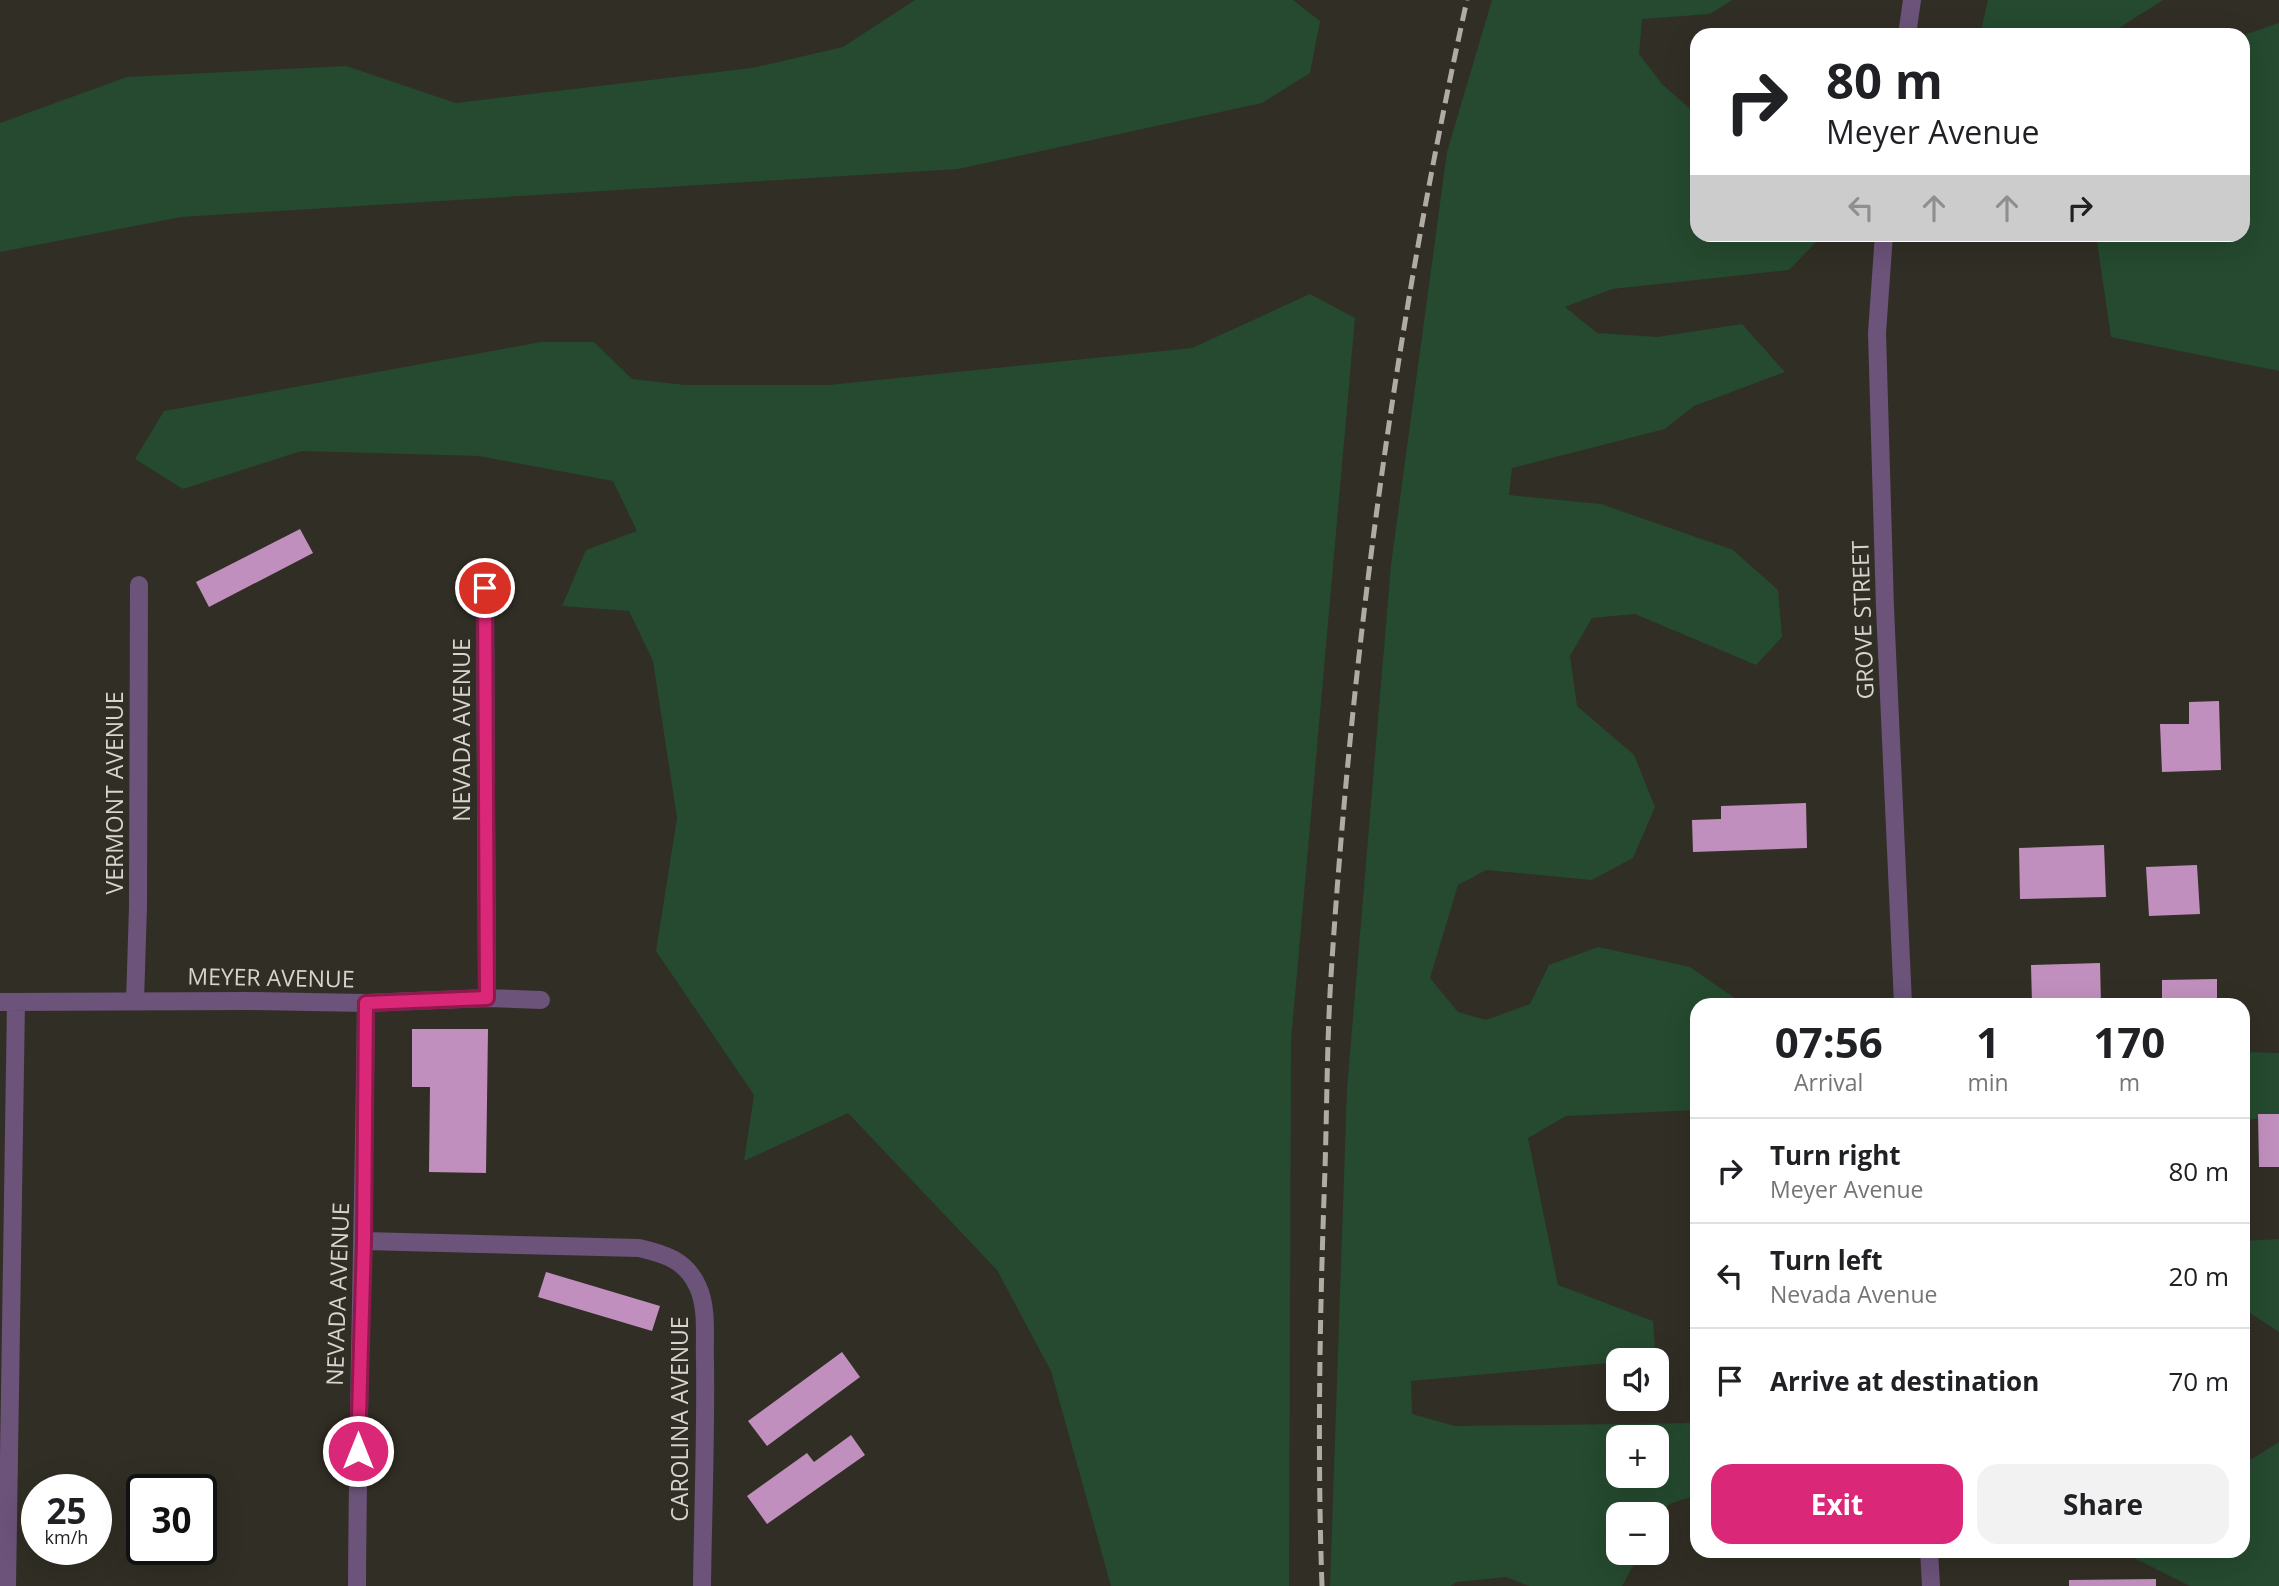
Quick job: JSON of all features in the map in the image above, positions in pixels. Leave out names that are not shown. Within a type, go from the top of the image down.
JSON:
[{"type":"street","points":[[1908,28],[1912,0]]},
{"type":"street","name":"GROVE STREET","points":[[1883,242],[1877,333],[1885,608],[1903,998]]},
{"type":"street","name":"VERMONT AVENUE","points":[[135,1001],[139,585]]},
{"type":"street","name":"NEVADA AVENUE","points":[[485,588],[487,998]]},
{"type":"street","name":"MEYER AVENUE","points":[[8,1002],[366,1003],[487,998],[541,1000]]},
{"type":"street","points":[[7,1586],[8,1002]]},
{"type":"street","name":"NEVADA AVENUE","points":[[357,1586],[358,1370],[364,1241],[366,1003]]},
{"type":"street","name":"CAROLINA AVENUE","points":[[364,1241],[639,1248],[668,1255],[690,1273],[703,1304],[705,1394],[702,1586]]},
{"type":"street","points":[[1929,1558],[1931,1586]]},
{"type":"green space","points":[[915,0],[1293,0],[1320,21],[1310,73],[1262,103],[958,169],[181,217],[0,252],[0,123],[127,77],[346,66],[456,103],[752,68],[843,47]]},
{"type":"green space","points":[[1492,0],[1732,0],[1710,14],[1642,19],[1639,54],[1662,84],[1690,109],[1690,242],[1816,242],[1789,270],[1612,289],[1565,307],[1597,333],[1657,337],[1742,324],[1785,372],[1694,406],[1665,429],[1512,468],[1509,495],[1601,504],[1733,550],[1778,590],[1782,637],[1756,665],[1635,614],[1592,618],[1570,656],[1577,706],[1634,755],[1655,807],[1633,858],[1592,880],[1486,870],[1458,885],[1430,978],[1458,1012],[1486,1020],[1530,1004],[1549,965],[1598,947],[1690,967],[1734,998],[1690,998],[1690,1110],[1566,1116],[1528,1138],[1558,1285],[1653,1321],[1655,1347],[1606,1348],[1606,1363],[1411,1381],[1412,1414],[1455,1426],[1690,1423],[1690,1497],[1669,1504],[1606,1502],[1606,1565],[1634,1565],[1622,1586],[1529,1586],[1506,1577],[1457,1582],[1450,1586],[1330,1586],[1347,1089],[1391,565],[1447,152]]},
{"type":"green space","points":[[1988,0],[2163,0],[2119,28],[1982,28]]},
{"type":"green space","points":[[2279,23],[2279,371],[2111,337],[2097,242],[2250,242],[2250,33]]},
{"type":"green space","points":[[1310,294],[1355,318],[1291,1041],[1289,1586],[1111,1586],[1051,1371],[997,1270],[848,1113],[744,1161],[754,1095],[656,951],[677,818],[653,661],[629,611],[562,606],[586,550],[637,531],[613,481],[479,456],[301,451],[183,489],[135,459],[164,411],[541,342],[594,342],[632,379],[685,385],[829,385],[1192,348]]},
{"type":"green space","points":[[2250,1052],[2279,1053],[2279,1117],[2250,1119]]},
{"type":"green space","points":[[2279,1239],[2279,1332],[2250,1313],[2250,1241]]},
{"type":"green space","points":[[2279,1442],[2279,1586],[2190,1586],[2134,1558],[2250,1558],[2252,1459]]},
{"type":"building","points":[[300,529],[313,553],[209,607],[196,582]]},
{"type":"building","points":[[2219,701],[2221,770],[2162,772],[2160,724],[2189,724],[2189,702]]},
{"type":"building","points":[[1806,803],[1807,848],[1693,852],[1692,820],[1721,819],[1721,806]]},
{"type":"building","points":[[2104,845],[2106,897],[2020,899],[2019,848]]},
{"type":"building","points":[[2197,865],[2200,914],[2149,916],[2146,867]]},
{"type":"building","points":[[2100,963],[2101,998],[2032,998],[2031,965]]},
{"type":"building","points":[[2217,979],[2217,998],[2162,998],[2162,980]]},
{"type":"building","points":[[412,1029],[488,1029],[486,1173],[429,1172],[430,1087],[412,1087]]},
{"type":"building","points":[[2258,1114],[2279,1114],[2279,1167],[2259,1167]]},
{"type":"building","points":[[546,1272],[660,1306],[652,1331],[538,1297]]},
{"type":"building","points":[[842,1352],[860,1377],[767,1446],[748,1421]]},
{"type":"building","points":[[851,1435],[865,1455],[767,1524],[747,1496],[807,1453],[814,1462]]},
{"type":"building","points":[[2156,1579],[2156,1586],[2069,1586],[2069,1580]]},
{"type":"railway","points":[[1322,1586],[1320,1378],[1329,1024],[1351,730],[1380,485],[1398,363],[1467,0]]},
{"type":"route","points":[[358,1451],[358,1370],[364,1241],[366,1003],[487,998],[485,588]]}]
